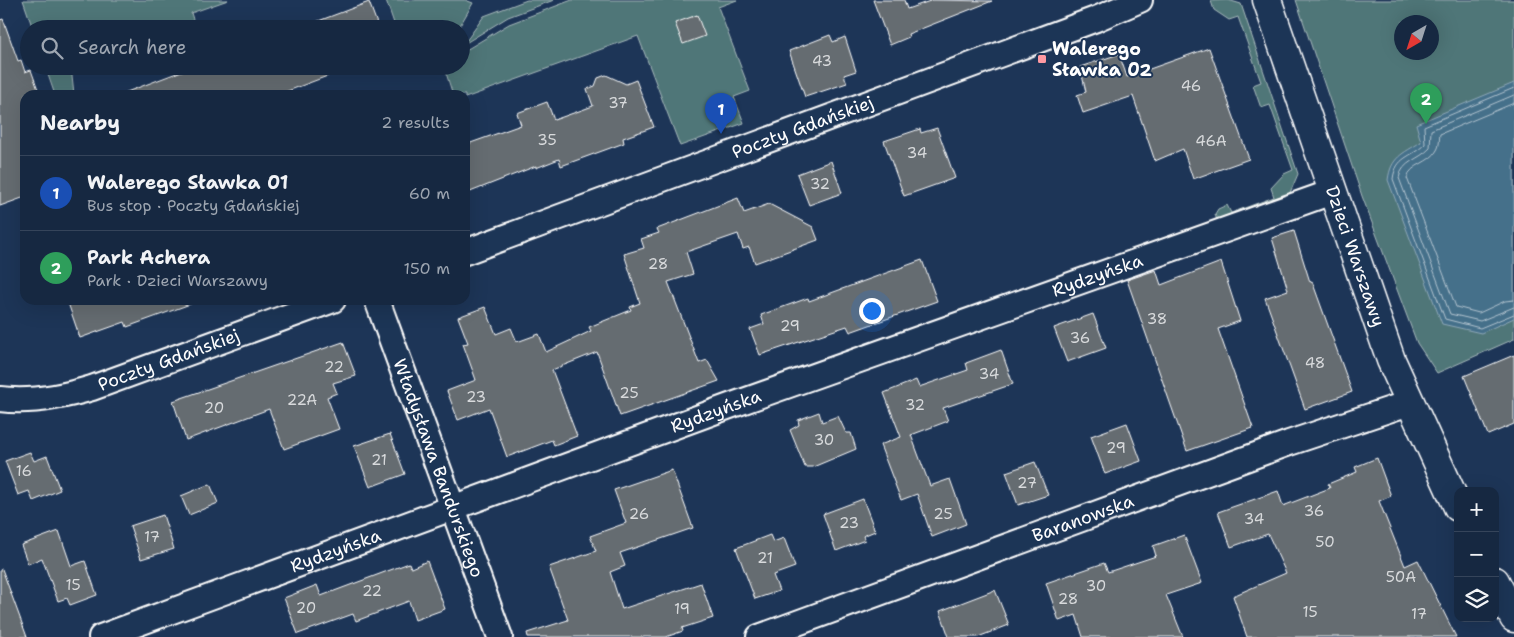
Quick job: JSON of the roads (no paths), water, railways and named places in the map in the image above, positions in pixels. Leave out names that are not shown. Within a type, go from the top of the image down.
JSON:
[{"type":"street","name":"Poczty Gdańskiej","points":[[470,250],[1096,19],[1140,0]]},
{"type":"street","name":"Dzieci Warszawy","points":[[1267,0],[1391,360],[1454,499]]},
{"type":"street","name":"Rydzyńska","points":[[101,637],[736,404],[1332,192]]},
{"type":"street","name":"Poczty Gdańskiej","points":[[0,399],[25,400],[58,397],[92,388],[319,305]]},
{"type":"street","name":"Władysława Bandurskiego","points":[[379,305],[500,637]]},
{"type":"street","name":"Baranowska","points":[[759,637],[1289,443],[1409,403]]},
{"type":"street","points":[[1499,589],[1514,618]]},
{"type":"water","points":[[1514,83],[1514,318],[1481,333],[1442,324],[1388,180],[1392,166],[1398,157],[1421,142],[1416,124]]},
{"type":"place","name":"Walerego Sławka 02","points":[[1042,59]]},
{"type":"place","name":"Park Achera","points":[[1426,124]]},
{"type":"place","name":"Walerego Sławka 01","points":[[721,134]]}]
